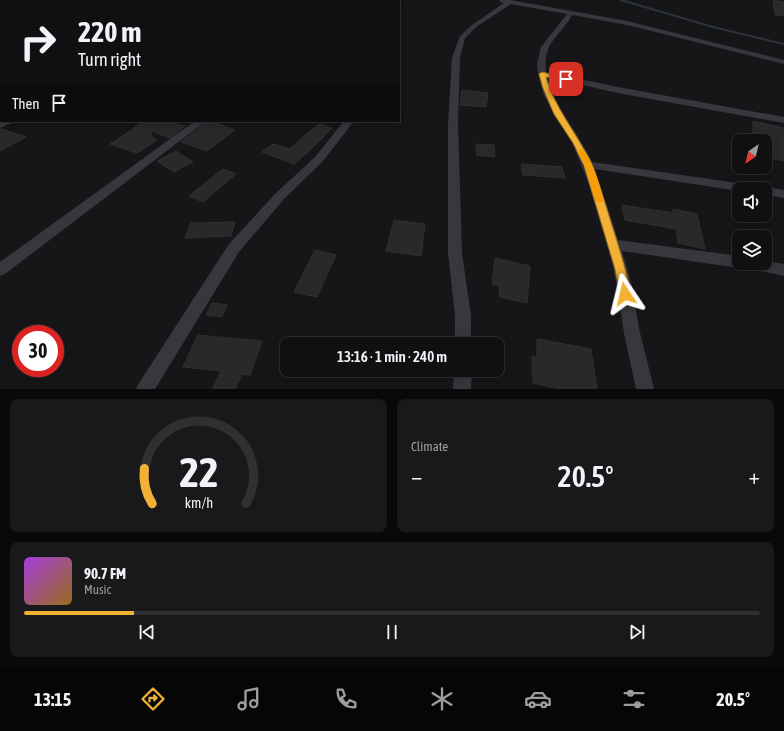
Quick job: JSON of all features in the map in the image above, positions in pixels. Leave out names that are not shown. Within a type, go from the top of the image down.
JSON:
[{"type":"street","points":[[498,0],[627,23],[784,62]]},
{"type":"street","points":[[463,337],[464,316],[455,253],[453,124],[456,58],[462,37],[474,26],[510,2]]},
{"type":"street","points":[[571,12],[568,20],[555,31],[545,46],[541,62],[542,74],[546,88],[558,114],[577,143],[588,165],[621,269],[632,333],[645,389]]},
{"type":"street","points":[[542,74],[618,90],[784,120]]},
{"type":"street","points":[[0,270],[200,122]]},
{"type":"street","points":[[145,389],[234,248],[280,196],[319,159],[348,122]]},
{"type":"street","points":[[588,165],[732,186]]},
{"type":"street","points":[[772,192],[784,194]]},
{"type":"street","points":[[612,244],[732,261]]},
{"type":"street","points":[[772,268],[784,270]]},
{"type":"street","points":[[462,389],[463,377]]},
{"type":"building","points":[[773,0],[784,2],[784,16],[775,15]]},
{"type":"building","points":[[462,90],[488,93],[486,107],[460,105]]},
{"type":"building","points":[[753,121],[784,128],[784,161],[772,158],[772,134],[753,134]]},
{"type":"building","points":[[142,122],[168,122],[185,126],[170,138],[152,131],[150,135],[157,140],[137,153],[110,144],[135,128],[133,128]]},
{"type":"building","points":[[206,122],[215,122],[235,130],[207,151],[181,142]]},
{"type":"building","points":[[320,124],[332,128],[294,164],[262,152],[273,144],[290,149],[308,132]]},
{"type":"building","points":[[0,129],[2,129],[26,137],[0,151]]},
{"type":"building","points":[[476,144],[494,145],[495,157],[477,155]]},
{"type":"building","points":[[176,151],[193,162],[174,172],[157,161]]},
{"type":"building","points":[[521,164],[562,167],[565,178],[523,175]]},
{"type":"building","points":[[223,169],[236,174],[203,202],[189,196]]},
{"type":"building","points":[[622,205],[673,213],[673,209],[697,214],[705,249],[678,243],[676,229],[625,220]]},
{"type":"building","points":[[394,220],[425,224],[421,256],[386,251]]},
{"type":"building","points":[[235,222],[231,236],[185,238],[191,223]]},
{"type":"building","points":[[315,250],[336,255],[317,297],[294,292]]},
{"type":"building","points":[[495,258],[530,266],[527,303],[499,297],[500,286],[492,284]]},
{"type":"building","points":[[212,303],[227,305],[222,317],[206,315]]},
{"type":"building","points":[[198,335],[262,341],[250,375],[242,374],[235,389],[212,389],[221,371],[183,367]]},
{"type":"building","points":[[537,339],[591,349],[597,389],[561,389],[533,383],[532,356],[537,358]]},
{"type":"waterway","points":[[621,0],[713,27],[784,44]]},
{"type":"slow traffic","points":[[581,151],[588,165],[600,200]]},
{"type":"route","points":[[566,79],[542,74],[546,88],[558,114],[577,143],[588,165],[621,269],[625,294]]}]
